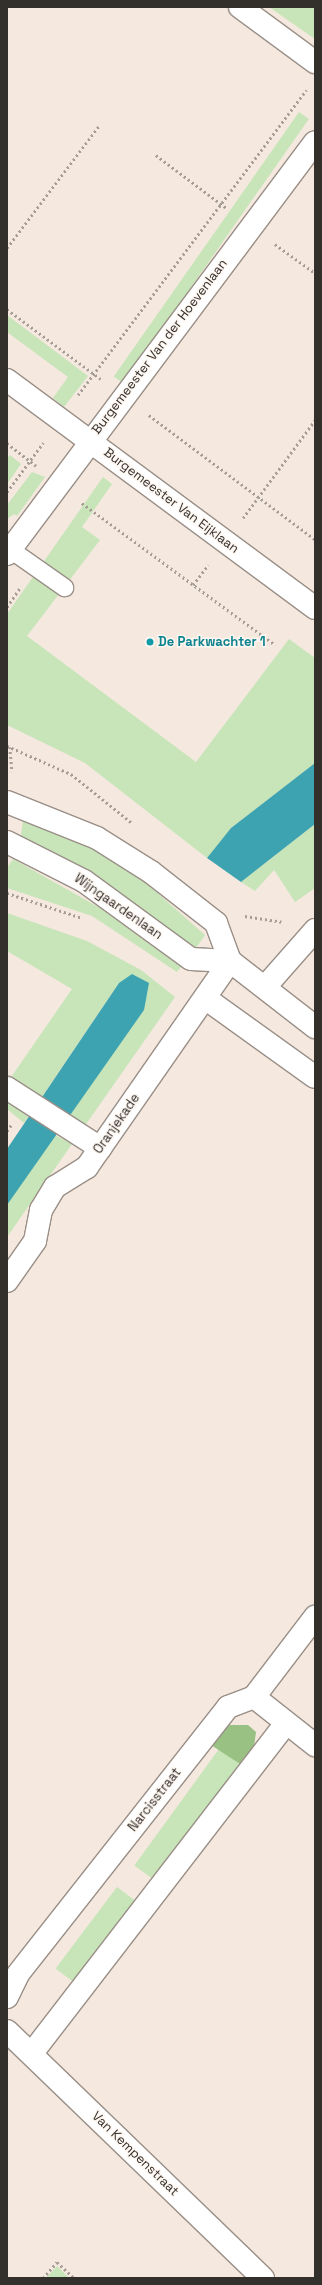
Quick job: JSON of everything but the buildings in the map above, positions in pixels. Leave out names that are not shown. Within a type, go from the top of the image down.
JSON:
[{"type":"street","points":[[248,9],[315,62]]},
{"type":"street","name":"Burgemeester Van der Hoevenlaan","points":[[8,550],[315,142]]},
{"type":"street","name":"Burgemeester Van Eijklaan","points":[[7,380],[315,608]]},
{"type":"street","points":[[7,802],[97,838],[151,872],[216,923],[230,961],[315,1027]]},
{"type":"street","name":"Wijngaardenlaan","points":[[7,842],[84,881],[191,959],[230,961]]},
{"type":"street","points":[[265,987],[315,930]]},
{"type":"street","name":"Oranjekade","points":[[7,1281],[35,1241],[40,1210],[55,1187],[87,1167],[230,961]]},
{"type":"street","points":[[205,998],[315,1077]]},
{"type":"street","points":[[7,1088],[100,1148]]},
{"type":"street","points":[[315,1617],[254,1697],[315,1744]]},
{"type":"street","name":"Narcisstraat","points":[[7,1997],[18,1974],[228,1707],[254,1697]]},
{"type":"street","points":[[32,2053],[286,1723]]},
{"type":"street","name":"Van Kempenstraat","points":[[7,2031],[32,2053],[263,2278]]},
{"type":"lane","points":[[8,550],[64,587]]},
{"type":"path","points":[[7,492],[310,85]]},
{"type":"path","points":[[7,248],[99,126]]},
{"type":"path","points":[[156,155],[315,273]]},
{"type":"path","points":[[7,309],[315,539]]},
{"type":"path","points":[[193,585],[315,420]]},
{"type":"path","points":[[7,443],[30,460],[56,485],[275,645]]},
{"type":"path","points":[[43,2278],[57,2262],[74,2278]]},
{"type":"green space","points":[[269,7],[315,7],[315,39]]},
{"type":"green space","points":[[299,112],[309,119],[124,383],[114,377]]},
{"type":"green space","points":[[7,315],[88,376],[64,407],[53,398],[68,377],[7,332]]},
{"type":"green space","points":[[10,455],[21,464],[7,484],[7,458]]},
{"type":"green space","points":[[32,472],[45,477],[17,516],[14,514],[7,519],[7,505]]},
{"type":"green space","points":[[103,477],[112,484],[82,527],[100,540],[27,636],[196,762],[289,639],[315,658],[315,763],[231,828],[207,858],[85,763],[7,725],[7,614]]},
{"type":"green space","points":[[23,819],[96,850],[122,866],[146,883],[205,935],[196,948],[76,865],[21,836]]},
{"type":"green space","points":[[315,824],[315,888],[295,902],[274,870],[255,891],[241,882]]},
{"type":"green space","points":[[13,859],[100,908],[181,967],[177,972],[92,916],[7,888],[7,868]]},
{"type":"green space","points":[[7,913],[87,941],[141,970],[175,997],[84,1127],[67,1117],[144,1010],[119,983],[24,1123],[7,1109],[7,1083],[72,989],[7,951]]},
{"type":"green space","points":[[55,1135],[72,1144],[7,1237],[7,1204]]},
{"type":"green space","points":[[228,1725],[248,1725],[256,1732],[254,1747],[240,1764],[211,1745]]},
{"type":"green space","points":[[219,1749],[240,1764],[155,1881],[134,1865]]},
{"type":"green space","points":[[117,1887],[137,1902],[76,1984],[56,1968]]},
{"type":"green space","points":[[57,2266],[69,2278],[46,2278]]},
{"type":"water","points":[[315,763],[315,824],[241,882],[207,858],[231,828]]},
{"type":"water","points":[[132,974],[149,983],[144,1010],[7,1205],[7,1149],[119,983]]},
{"type":"place","name":"De Parkwachter 1","points":[[150,642]]}]
